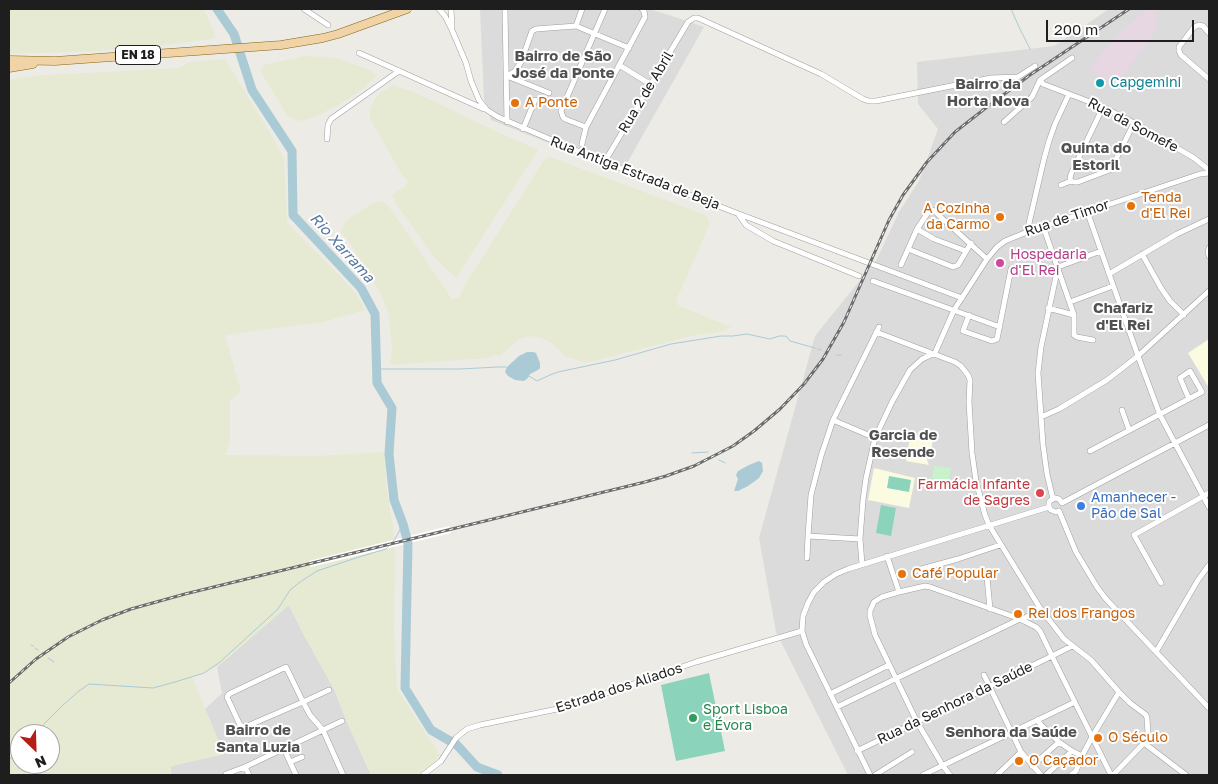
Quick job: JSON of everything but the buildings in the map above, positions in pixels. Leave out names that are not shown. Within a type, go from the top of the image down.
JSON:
[{"type":"main road","points":[[384,17],[399,9]]},
{"type":"main road","points":[[384,17],[407,9]]},
{"type":"main road","name":"EN 18","points":[[9,68],[55,61],[281,45],[323,38],[355,29],[384,17]]},
{"type":"main road","name":"EN 18","points":[[9,60],[55,61]]},
{"type":"street","points":[[304,9],[328,25]]},
{"type":"street","points":[[439,9],[452,30],[466,63],[476,94],[486,110]]},
{"type":"street","points":[[451,9],[452,30]]},
{"type":"street","points":[[505,9],[507,122]]},
{"type":"street","points":[[576,26],[582,9]]},
{"type":"street","points":[[586,127],[565,119],[562,111],[604,9]]},
{"type":"street","points":[[587,154],[582,144],[586,127],[645,17],[642,9]]},
{"type":"street","name":"Rua 2 de Abril","points":[[605,161],[688,22],[694,18],[698,18],[821,74],[869,101],[991,78],[1018,77],[1035,66]]},
{"type":"street","points":[[507,76],[515,71],[521,62],[533,30],[576,26],[629,48]]},
{"type":"street","points":[[1209,32],[1203,26],[1194,27],[1179,46],[1181,55],[1209,79]]},
{"type":"street","name":"Rua Antiga Estrada de Beja","points":[[359,53],[486,110],[523,129],[739,214],[744,223],[749,227],[780,244],[859,276]]},
{"type":"street","points":[[1004,122],[1032,97],[1040,80],[1072,58]]},
{"type":"street","points":[[619,65],[650,84]]},
{"type":"street","points":[[327,139],[328,125],[331,119],[399,70]]},
{"type":"street","points":[[507,76],[549,94]]},
{"type":"street","name":"Rua da Somefe","points":[[1040,80],[1043,84],[1103,107],[1134,123],[1198,161],[1209,172]]},
{"type":"street","points":[[1027,232],[1044,159],[1055,124],[1069,94]]},
{"type":"street","points":[[523,129],[535,100]]},
{"type":"street","points":[[1071,181],[1071,174],[1103,107]]},
{"type":"street","points":[[1061,185],[1071,181],[1078,182],[1111,168],[1134,123]]},
{"type":"street","points":[[571,148],[582,144]]},
{"type":"street","points":[[1198,161],[1200,174]]},
{"type":"street","name":"Rua de Timor","points":[[934,354],[954,310],[986,258],[1005,241],[1087,211],[1209,172]]},
{"type":"street","points":[[901,266],[917,229],[928,211],[933,210],[986,258]]},
{"type":"street","points":[[1087,211],[1160,414],[1174,444],[1209,507]]},
{"type":"street","points":[[739,214],[962,298]]},
{"type":"street","points":[[1109,274],[1209,218]]},
{"type":"street","points":[[1043,226],[1074,315],[1074,335],[1077,338],[1093,340]]},
{"type":"street","points":[[917,229],[934,239],[966,251]]},
{"type":"street","points":[[908,249],[954,267],[958,265],[971,244]]},
{"type":"street","points":[[1209,248],[1209,256]]},
{"type":"street","points":[[1058,267],[1101,251]]},
{"type":"street","points":[[1142,254],[1165,295],[1184,315]]},
{"type":"street","points":[[1053,499],[1042,445],[1038,373],[1048,308],[1058,267]]},
{"type":"street","points":[[969,316],[963,331],[992,341],[997,338],[1011,269]]},
{"type":"street","points":[[872,281],[1000,327]]},
{"type":"street","points":[[1070,302],[1113,286]]},
{"type":"street","points":[[1041,417],[1059,409],[1107,380],[1138,356],[1209,291]]},
{"type":"street","points":[[1048,308],[1074,315]]},
{"type":"street","points":[[807,558],[811,495],[821,456],[833,420],[877,329],[961,366],[970,380],[969,402],[972,453],[976,481],[989,525],[1051,623],[1064,640],[1091,660],[1119,692],[1146,715],[1148,733],[1144,743],[1112,775],[1038,629],[1021,620],[925,586],[899,592],[874,602],[870,611],[872,628],[917,722],[950,775]]},
{"type":"street","points":[[862,564],[860,539],[863,500],[875,438],[910,370],[922,359],[934,354]]},
{"type":"street","points":[[1090,452],[1129,430],[1189,399],[1202,392],[1190,371],[1180,378],[1189,399]]},
{"type":"street","points":[[1122,410],[1129,430]]},
{"type":"street","points":[[833,420],[875,438]]},
{"type":"street","points":[[1062,503],[1209,425]]},
{"type":"street","points":[[1160,582],[1134,535],[1209,493]]},
{"type":"street","points":[[1053,499],[1060,499],[1062,503],[1062,509],[1059,512],[1053,512],[1049,507],[1049,502],[1053,499]]},
{"type":"street","points":[[870,775],[806,644],[802,631],[803,616],[814,592],[836,574],[862,564],[1049,507]]},
{"type":"street","points":[[1059,512],[1076,552],[1106,599],[1209,708]]},
{"type":"street","points":[[808,536],[860,539]]},
{"type":"street","points":[[914,571],[958,560],[1000,545]]},
{"type":"street","points":[[887,556],[899,592]]},
{"type":"street","points":[[1156,652],[1198,580],[1209,565]]},
{"type":"street","points":[[987,577],[990,609]]},
{"type":"street","points":[[837,707],[1021,620],[1040,608]]},
{"type":"street","name":"Estrada dos Aliados","points":[[423,775],[430,773],[456,738],[467,729],[480,724],[567,707],[696,662],[802,631]]},
{"type":"street","name":"Rua da Senhora da Saúde","points":[[858,751],[1072,646]]},
{"type":"street","points":[[830,694],[889,665]]},
{"type":"street","points":[[330,690],[303,702],[245,727],[240,725],[227,697],[229,694],[286,668],[303,702],[310,715],[323,730],[343,775]]},
{"type":"street","points":[[984,675],[1021,752],[1041,775]]},
{"type":"street","points":[[1071,775],[1076,771],[1092,737],[1119,692]]},
{"type":"street","points":[[923,775],[1075,702]]},
{"type":"street","points":[[1038,720],[1060,742],[1082,756]]},
{"type":"street","points":[[226,774],[245,767],[342,721]]},
{"type":"street","points":[[1032,766],[1060,742]]},
{"type":"street","points":[[1144,743],[1186,775]]},
{"type":"street","points":[[284,749],[296,775]]},
{"type":"street","points":[[1046,775],[1072,751]]},
{"type":"street","points":[[875,775],[912,752]]},
{"type":"street","points":[[997,775],[1021,752]]},
{"type":"street","points":[[290,762],[302,757]]},
{"type":"street","points":[[245,767],[249,775]]},
{"type":"shaded area","points":[[9,9],[202,9],[207,15],[216,38],[168,45],[100,51],[9,54]]},
{"type":"shaded area","points":[[480,9],[649,9],[704,27],[622,172],[491,120],[484,99]]},
{"type":"shaded area","points":[[1109,9],[1209,9],[1209,775],[848,775],[776,632],[759,538],[815,336],[877,259],[899,212],[919,181],[938,129],[918,104],[917,62],[1054,46]]},
{"type":"shaded area","points":[[1147,9],[1154,9],[1158,29],[1116,84],[1089,70],[1118,35]]},
{"type":"shaded area","points":[[304,56],[336,58],[368,69],[377,75],[364,88],[342,103],[315,117],[299,121],[288,117],[261,72],[264,65]]},
{"type":"shaded area","points":[[225,59],[284,159],[287,221],[358,296],[365,310],[323,322],[225,335],[241,392],[230,400],[230,441],[225,455],[318,456],[384,452],[395,555],[394,629],[397,689],[440,755],[427,769],[415,775],[371,775],[334,689],[289,605],[217,667],[192,677],[224,754],[171,766],[171,775],[9,775],[9,81],[44,75],[179,68],[189,62]]},
{"type":"shaded area","points":[[393,85],[414,92],[538,150],[456,278],[435,258],[392,196],[396,191],[406,186],[407,180],[402,175],[370,119],[370,108],[380,93]]},
{"type":"shaded area","points":[[550,157],[703,214],[708,218],[709,225],[676,301],[679,306],[731,327],[720,332],[695,335],[586,363],[565,356],[553,344],[544,339],[531,336],[521,338],[500,356],[393,365],[390,362],[392,349],[389,314],[381,295],[352,246],[340,231],[345,222],[374,202],[381,201],[388,205],[452,299],[459,297],[544,160]]},
{"type":"shaded area","points":[[1209,339],[1209,388],[1188,353]]},
{"type":"shaded area","points":[[917,435],[933,438],[930,461],[928,456],[926,457],[929,465],[906,461],[909,443]]},
{"type":"shaded area","points":[[874,468],[915,478],[909,508],[868,500]]},
{"type":"shaded area","points":[[289,605],[334,689],[371,775],[171,775],[171,766],[224,754],[205,709],[222,693],[217,667]]},
{"type":"green space","points":[[934,466],[951,468],[945,488],[939,487],[940,480],[932,479]]},
{"type":"green space","points":[[889,476],[911,480],[909,492],[887,488]]},
{"type":"green space","points":[[881,505],[896,508],[891,536],[876,533]]},
{"type":"green space","name":"Sport Lisboa e Évora","points":[[709,673],[725,751],[676,761],[661,685]]},
{"type":"water","points":[[527,352],[536,353],[540,368],[530,374],[524,381],[515,380],[508,376],[505,372],[507,367],[519,356]]},
{"type":"water","points":[[759,461],[762,463],[763,471],[759,478],[748,486],[734,491],[738,479],[736,475],[738,471]]},
{"type":"pier","points":[[449,526],[451,533],[311,567],[309,561]]},
{"type":"waterway","name":"Rio Xarrama","points":[[217,9],[234,34],[252,90],[292,151],[293,215],[361,288],[375,314],[377,383],[392,408],[389,454],[394,500],[408,543],[405,688],[431,730],[457,745],[477,767],[498,775]]},
{"type":"waterway","points":[[1011,9],[1030,49]]},
{"type":"waterway","points":[[529,376],[537,381],[558,372],[615,360],[671,344],[721,336],[747,334],[770,339],[785,336],[790,341],[815,348]]},
{"type":"waterway","points":[[836,355],[841,355]]},
{"type":"waterway","points":[[376,365],[381,369],[506,367]]},
{"type":"waterway","points":[[692,453],[708,452]]},
{"type":"waterway","points":[[719,460],[725,463]]},
{"type":"waterway","points":[[44,724],[62,706],[89,684],[153,688],[204,673],[220,662],[278,609],[290,590],[300,582],[317,571],[386,549],[395,539],[403,524]]},
{"type":"waterway","points":[[48,658],[54,662]]},
{"type":"railway","points":[[9,683],[36,659],[68,637],[102,620],[131,609],[185,594],[645,482],[694,466],[733,446],[780,409],[804,384],[823,359],[844,322],[889,220],[903,195],[927,162],[955,132],[987,107],[1030,75],[1129,9]]},
{"type":"place","name":"Capgemini","points":[[1100,83]]},
{"type":"place","name":"A Ponte","points":[[515,103]]},
{"type":"place","name":"Tenda d'El Rei","points":[[1131,206]]},
{"type":"place","name":"A Cozinha da Carmo","points":[[1000,217]]},
{"type":"place","name":"Hospedaria d'El Rei","points":[[1000,263]]},
{"type":"place","name":"Farmácia Infante de Sagres","points":[[1040,493]]},
{"type":"place","name":"Amanhecer - Pão de Sal","points":[[1081,506]]},
{"type":"place","name":"Café Popular","points":[[902,574]]},
{"type":"place","name":"Rei dos Frangos","points":[[1018,614]]},
{"type":"place","name":"Sport Lisboa e Évora","points":[[693,718]]},
{"type":"place","name":"O Século","points":[[1098,738]]},
{"type":"place","name":"O Caçador","points":[[1019,761]]},
{"type":"district","name":"Bairro de São José da Ponte","points":[[563,64]]},
{"type":"district","name":"Bairro da Horta Nova","points":[[988,92]]},
{"type":"district","name":"Quinta do Estoril","points":[[1096,156]]},
{"type":"district","name":"Chafariz d'El Rei","points":[[1123,316]]},
{"type":"district","name":"Garcia de Resende","points":[[903,444]]},
{"type":"district","name":"Senhora da Saúde","points":[[1011,732]]},
{"type":"district","name":"Bairro de Santa Luzia","points":[[258,738]]}]
